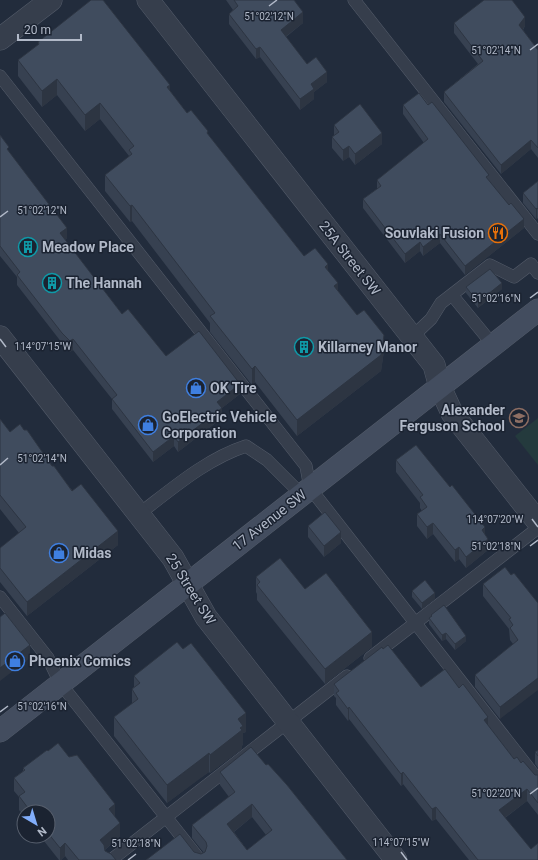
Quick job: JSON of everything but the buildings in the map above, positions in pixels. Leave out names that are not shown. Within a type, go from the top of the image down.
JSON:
[{"type":"main road","name":"17 Avenue SW","points":[[0,731],[538,310]]},
{"type":"street","points":[[0,39],[51,0]]},
{"type":"street","name":"25A Street SW","points":[[148,0],[434,365],[440,387],[452,413],[538,522]]},
{"type":"street","name":"25 Street SW","points":[[0,337],[173,558],[206,617],[396,860]]},
{"type":"lane","points":[[354,0],[538,234]]},
{"type":"lane","points":[[0,76],[306,466],[306,491]]},
{"type":"lane","points":[[412,337],[431,319],[441,303],[490,265],[514,277],[531,264],[538,273]]},
{"type":"lane","points":[[452,294],[493,345]]},
{"type":"lane","points":[[139,514],[170,490],[227,452],[246,446],[267,460],[306,491],[416,622],[538,780]]},
{"type":"lane","points":[[111,860],[538,528]]},
{"type":"lane","points":[[0,597],[48,658],[60,683],[200,860]]},
{"type":"green space","points":[[538,418],[538,465],[515,436]]},
{"type":"place","name":"Souvlaki Fusion","points":[[498,233]]},
{"type":"place","name":"Meadow Place","points":[[28,247]]},
{"type":"place","name":"The Hannah","points":[[52,283]]},
{"type":"place","name":"Killarney Manor","points":[[304,347]]},
{"type":"place","name":"OK Tire","points":[[196,388]]},
{"type":"place","name":"Alexander Ferguson School","points":[[519,418]]},
{"type":"place","name":"GoElectric Vehicle Corporation","points":[[148,425]]},
{"type":"place","name":"Midas","points":[[59,553]]},
{"type":"place","name":"Phoenix Comics","points":[[15,661]]}]
